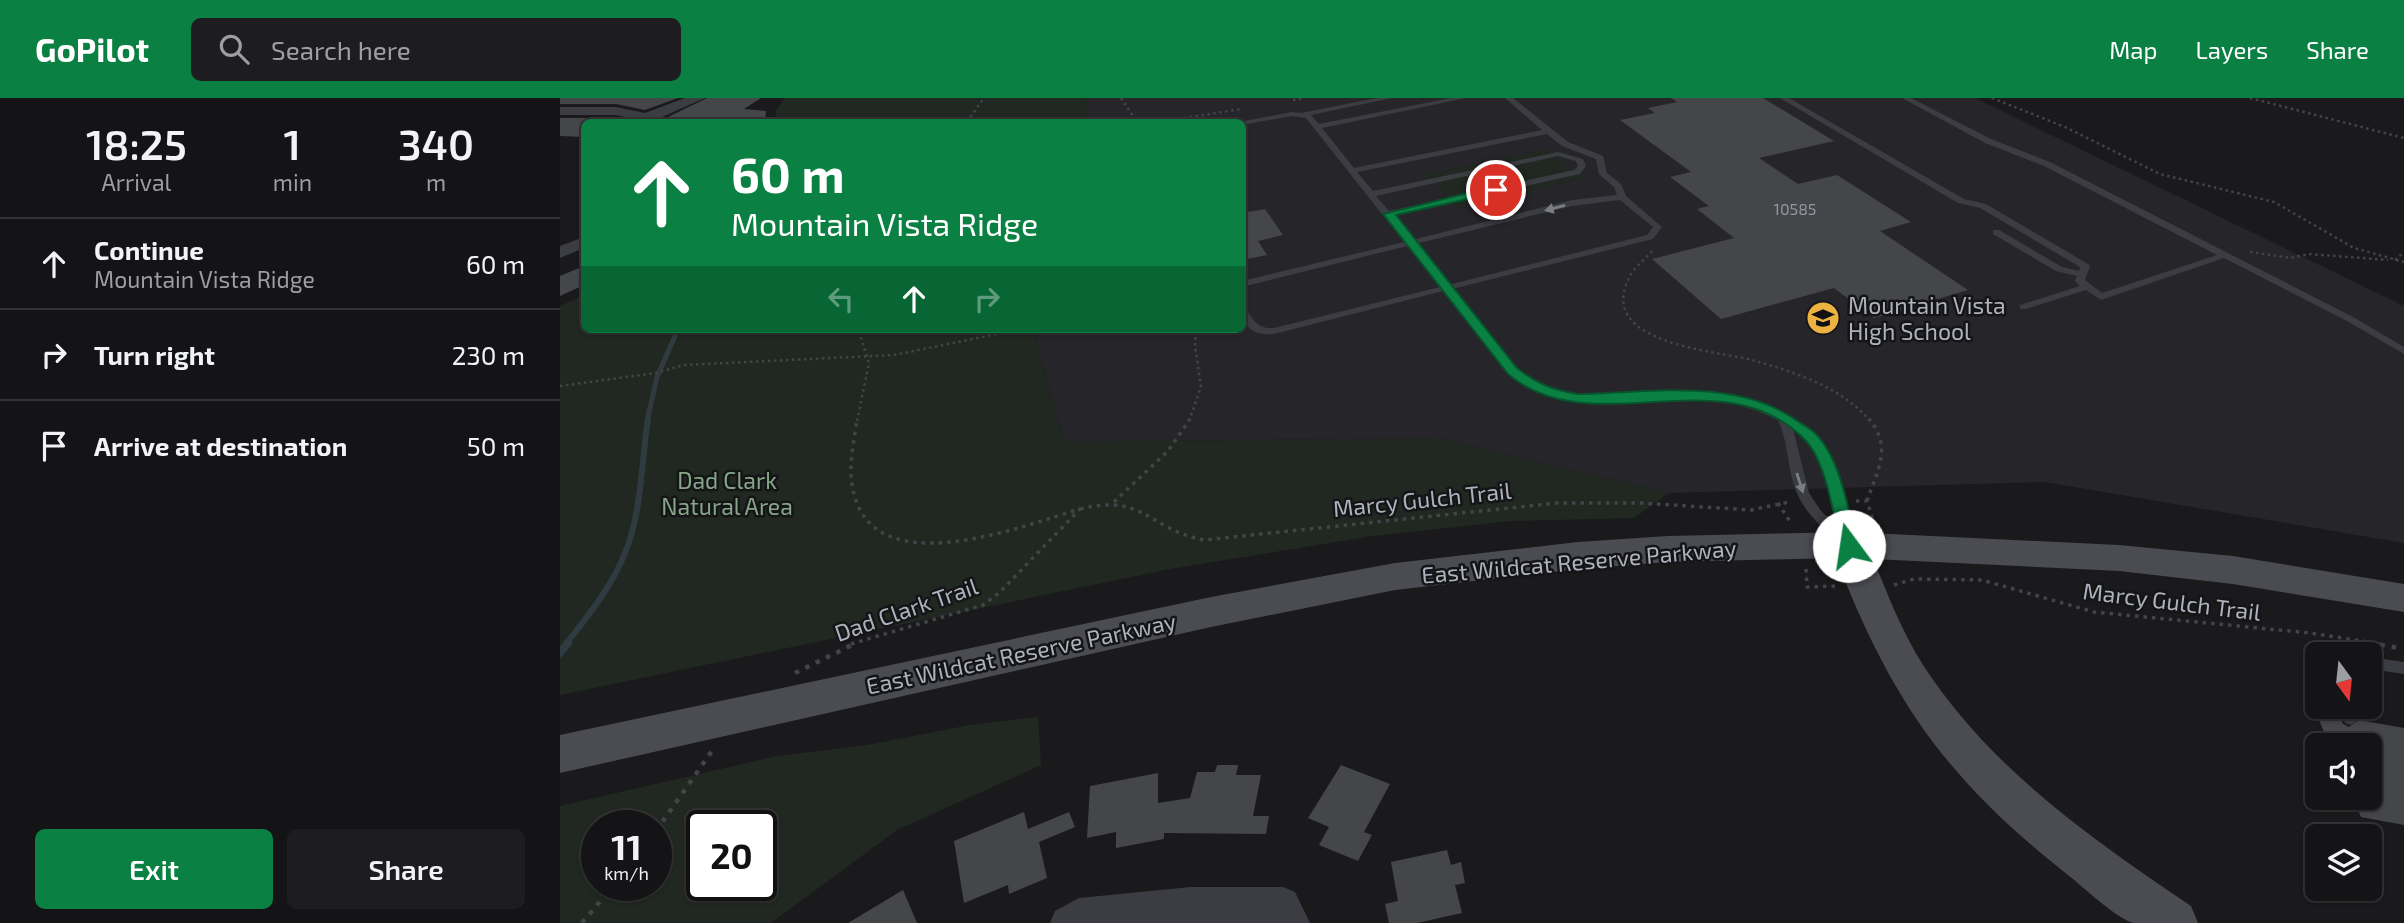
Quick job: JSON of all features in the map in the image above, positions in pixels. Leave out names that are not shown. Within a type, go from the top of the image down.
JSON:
[{"type":"main road","name":"East Wildcat Reserve Parkway","points":[[560,754],[1301,594],[1404,575],[1560,557],[1805,546],[2043,552],[2215,568],[2404,598]]},
{"type":"main road","points":[[1866,546],[1909,677],[1956,744],[2024,814],[2173,923]]},
{"type":"street","points":[[658,119],[698,98]]},
{"type":"street","points":[[560,111],[608,111],[651,119]]},
{"type":"street","points":[[560,253],[581,243]]},
{"type":"street","points":[[1067,923],[1079,915],[1191,904],[1283,904],[1293,923]]},
{"type":"lane","points":[[1246,122],[1302,115],[1388,98]]},
{"type":"lane","points":[[1318,127],[1462,98]]},
{"type":"lane","points":[[1246,316],[1253,328],[1263,332],[1650,237],[1658,227],[1622,197],[1618,186],[1603,174],[1601,158],[1565,144],[1509,98]]},
{"type":"lane","points":[[1784,98],[1961,201],[1983,206],[2085,266],[2080,274],[2080,281],[2101,297],[2225,255]]},
{"type":"lane","points":[[1906,98],[1988,141],[2047,164],[2404,351]]},
{"type":"lane","points":[[1302,115],[1308,116],[1318,127],[1513,371],[1529,385],[1551,394],[1578,398],[1722,396],[1757,402],[1812,438],[1823,458],[1838,502],[1866,546]]},
{"type":"lane","points":[[1353,171],[1548,131]]},
{"type":"lane","points":[[1370,191],[1565,144]]},
{"type":"lane","points":[[1370,191],[1558,154],[1579,159],[1582,166],[1577,172],[1388,214]]},
{"type":"lane","points":[[1246,283],[1572,203],[1622,197]]},
{"type":"lane","points":[[1996,232],[2059,269],[2080,274]]},
{"type":"lane","points":[[2023,307],[2085,287]]},
{"type":"lane","points":[[1783,417],[1788,428],[1792,457],[1807,502],[1866,546]]},
{"type":"lane","points":[[2382,665],[2404,668]]},
{"type":"path","points":[[969,119],[984,98]]},
{"type":"path","points":[[1121,98],[1135,119]]},
{"type":"path","points":[[1292,100],[1306,98]]},
{"type":"path","points":[[1992,98],[2085,136],[2160,173],[2274,202],[2354,248],[2404,262]]},
{"type":"path","points":[[2250,98],[2404,138]]},
{"type":"path","points":[[1178,119],[1252,107]]},
{"type":"path","points":[[1658,227],[1663,230],[1659,239],[1627,280],[1624,303],[1628,316],[1654,337],[1675,346],[1731,355],[1797,374],[1844,399],[1874,425],[1883,449],[1881,467],[1867,501],[1866,546],[1881,585]]},
{"type":"path","points":[[2225,255],[2254,251],[2291,258],[2309,254],[2395,260],[2404,252]]},
{"type":"path","points":[[860,333],[869,355]]},
{"type":"path","points":[[560,386],[656,373],[684,365],[918,352],[1004,333]]},
{"type":"path","points":[[1080,509],[1114,502],[1165,454],[1187,429],[1195,412],[1202,384],[1192,342],[1195,333]]},
{"type":"path","name":"Dad Clark Trail","points":[[869,355],[856,425],[853,480],[854,497],[864,520],[875,530],[912,544],[930,546],[968,540],[1080,509]]},
{"type":"path","points":[[1838,502],[1867,501]]},
{"type":"path","name":"Marcy Gulch Trail","points":[[1114,502],[1139,508],[1164,530],[1184,538],[1203,540],[1557,503],[1641,503],[1751,510],[1770,508],[1778,502],[1807,502]]},
{"type":"path","name":"Marcy Gulch Trail","points":[[1778,502],[1805,546],[1807,587],[1881,585],[1914,579],[1982,580],[2094,612],[2310,633],[2334,640],[2372,642],[2404,650]]},
{"type":"path","name":"Dad Clark Trail","points":[[785,680],[805,666],[880,634],[984,605],[1000,592],[1080,509]]},
{"type":"path","points":[[670,810],[736,715]]},
{"type":"path","points":[[582,923],[600,901]]},
{"type":"shaded area","name":"Mountain Vista High School","points":[[1086,98],[1975,98],[2404,306],[2404,543],[2045,482],[1669,493],[1439,438],[1064,442],[1034,333],[1246,333],[1246,119],[1090,119]]},
{"type":"green space","points":[[784,98],[1086,98],[1090,119],[778,119],[775,112]]},
{"type":"green space","points":[[1546,149],[1582,179],[1456,207],[1425,174]]},
{"type":"green space","name":"Dad Clark Natural Area","points":[[581,296],[581,333],[1034,333],[1064,442],[1439,438],[1669,493],[1634,518],[1512,521],[1373,536],[1170,569],[560,695],[560,306]]},
{"type":"green space","points":[[1038,717],[1041,765],[897,830],[771,923],[560,923],[560,806],[777,756],[867,745],[970,725]]},
{"type":"building","points":[[560,98],[678,98],[645,110],[616,104],[560,104]]},
{"type":"building","points":[[707,98],[761,98],[744,109],[766,111],[765,119],[668,117]]},
{"type":"building","name":"Mountain Vista High School","points":[[1671,98],[1763,98],[1834,141],[1759,158],[1798,184],[1837,175],[1911,222],[1880,231],[1968,290],[1874,318],[1834,288],[1721,319],[1652,259],[1734,238],[1697,209],[1709,206],[1670,177],[1691,172],[1620,120],[1655,113],[1648,108],[1677,102]]},
{"type":"building","points":[[560,118],[621,119],[581,119],[581,137],[560,136]]},
{"type":"building","points":[[1265,209],[1283,235],[1258,241],[1267,255],[1246,259],[1246,212]]},
{"type":"building","points":[[581,267],[581,286],[560,296],[560,276]]},
{"type":"building","points":[[2319,719],[2341,719],[2349,727],[2359,720],[2404,728],[2404,825],[2361,817],[2358,810],[2382,810],[2382,733],[2324,733]]},
{"type":"building","points":[[1217,765],[1238,765],[1236,775],[1261,775],[1253,816],[1269,816],[1266,834],[1164,833],[1164,839],[1116,848],[1116,832],[1087,838],[1090,786],[1158,773],[1158,803],[1190,798],[1197,772],[1215,772]]},
{"type":"building","points":[[1341,765],[1390,784],[1364,832],[1372,835],[1358,861],[1319,845],[1329,827],[1308,818]]},
{"type":"building","points":[[1024,812],[1028,829],[1069,812],[1075,827],[1039,842],[1047,878],[1009,894],[1008,885],[964,903],[954,841]]},
{"type":"building","points":[[1447,850],[1451,865],[1461,862],[1465,883],[1455,885],[1462,913],[1417,923],[1389,923],[1385,904],[1398,901],[1391,862]]},
{"type":"building","points":[[903,890],[917,923],[848,923]]},
{"type":"waterway","points":[[647,421],[657,377],[676,333]]},
{"type":"waterway","points":[[566,644],[606,589],[620,565],[631,537],[638,504],[648,419]]},
{"type":"waterway","points":[[560,653],[568,643]]},
{"type":"place","name":"Mountain Vista High School","points":[[1823,318]]},
{"type":"route","points":[[1496,190],[1388,214],[1513,371],[1529,385],[1551,394],[1578,398],[1635,398],[1677,394],[1722,396],[1757,402],[1770,408],[1812,438],[1823,458],[1837,498],[1849,546]]}]
